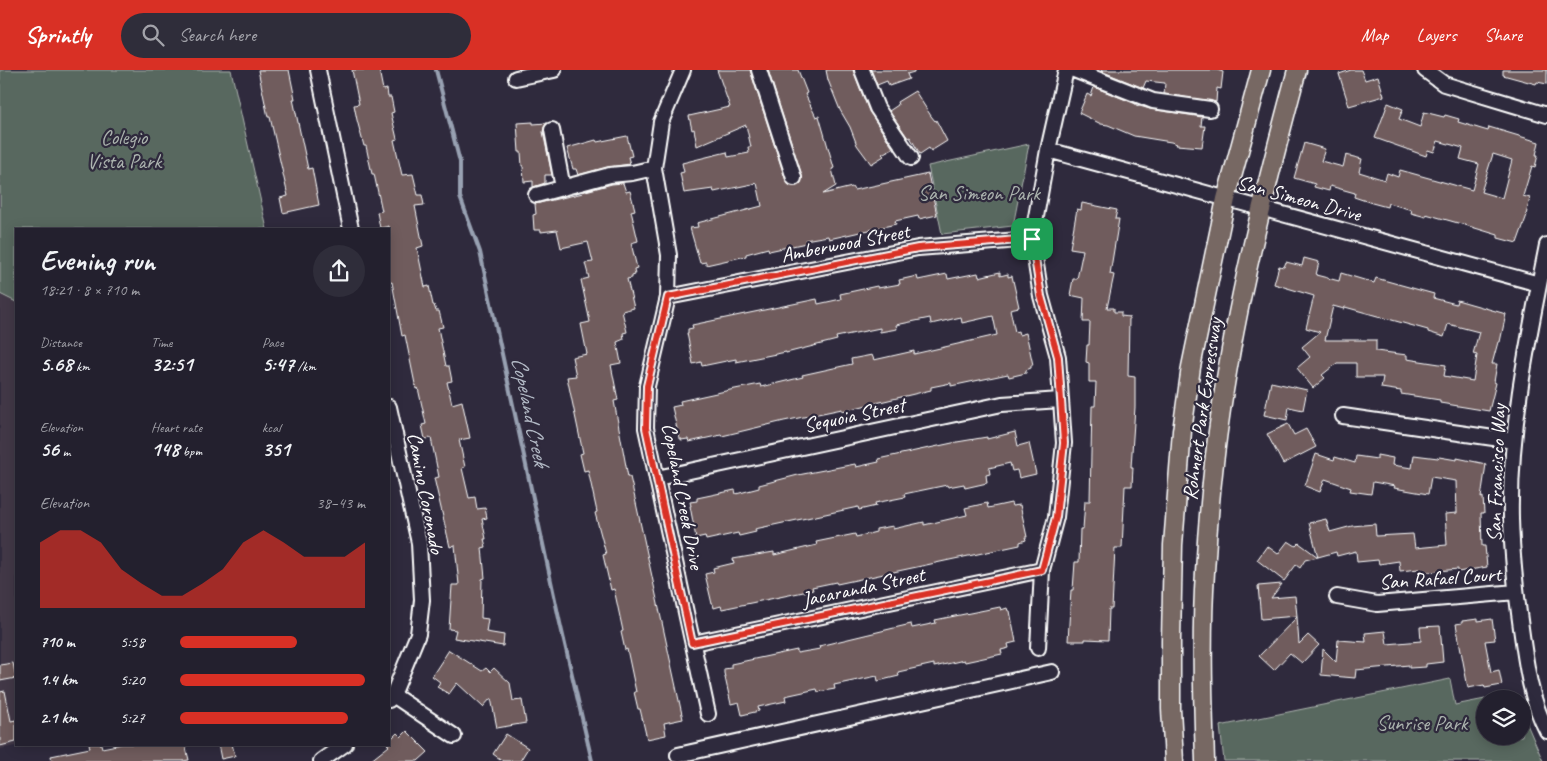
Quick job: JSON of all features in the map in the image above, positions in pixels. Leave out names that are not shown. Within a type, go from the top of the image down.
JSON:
[{"type":"main road","name":"Rohnert Park Expressway","points":[[1174,761],[1171,709],[1173,545],[1182,430],[1191,367],[1226,199],[1261,70]]},
{"type":"main road","name":"Rohnert Park Expressway","points":[[1205,761],[1203,680],[1204,573],[1221,410],[1233,339],[1260,208],[1297,70]]},
{"type":"street","points":[[318,70],[351,228]]},
{"type":"street","name":"Copeland Creek Drive","points":[[683,70],[661,122],[654,168],[669,255],[668,297],[647,386],[646,428],[708,714]]},
{"type":"street","points":[[759,70],[794,178]]},
{"type":"street","points":[[862,70],[876,108],[910,158]]},
{"type":"street","points":[[1038,648],[1042,570],[1057,507],[1064,443],[1058,357],[1041,296],[1032,239],[1048,150],[1066,70]]},
{"type":"street","points":[[1074,70],[1153,100],[1210,109]]},
{"type":"street","points":[[1425,70],[1444,84],[1547,115]]},
{"type":"street","points":[[516,78],[548,71]]},
{"type":"street","points":[[552,130],[563,188]]},
{"type":"street","name":"San Simeon Drive","points":[[1048,150],[1539,284]]},
{"type":"street","points":[[536,195],[610,175],[654,168]]},
{"type":"street","name":"Amberwood Street","points":[[668,297],[918,248],[1032,239]]},
{"type":"street","name":"San Francisco Way","points":[[1547,245],[1522,369],[1514,441],[1511,519],[1516,592],[1529,684],[1547,731]]},
{"type":"street","name":"Sequoia Street","points":[[657,478],[1002,404],[1060,400]]},
{"type":"street","name":"Camino Coronado","points":[[390,412],[419,543],[422,600],[418,634],[391,698]]},
{"type":"street","points":[[1343,416],[1514,441]]},
{"type":"street","name":"Jacaranda Street","points":[[692,643],[1042,570]]},
{"type":"street","name":"San Rafael Court","points":[[1337,597],[1377,604],[1516,592]]},
{"type":"street","points":[[678,756],[1052,672]]},
{"type":"street","points":[[391,698],[454,736]]},
{"type":"street","points":[[321,761],[342,746]]},
{"type":"shaded area","points":[[0,294],[15,302],[15,746],[0,749]]},
{"type":"green space","name":"Colegio Vista Park","points":[[0,70],[231,70],[267,228],[15,228],[15,302],[0,294]]},
{"type":"green space","name":"San Simeon Park","points":[[1029,144],[1013,226],[942,234],[928,166]]},
{"type":"green space","name":"Sunrise Park","points":[[1450,679],[1455,705],[1476,701],[1476,745],[1531,745],[1531,733],[1543,761],[1224,761],[1220,726]]},
{"type":"building","points":[[258,70],[289,70],[295,99],[293,99],[308,169],[312,168],[319,205],[283,213],[280,198],[288,196]]},
{"type":"building","points":[[352,70],[379,70],[383,90],[387,89],[388,97],[391,97],[394,112],[391,113],[397,139],[394,140],[402,175],[413,174],[418,195],[422,195],[424,205],[415,206],[423,246],[417,248],[425,287],[429,286],[433,305],[436,311],[439,311],[443,327],[438,328],[446,366],[449,366],[452,381],[447,382],[452,404],[462,401],[470,438],[459,440],[465,467],[462,468],[469,498],[475,497],[477,509],[485,508],[487,518],[482,519],[486,547],[482,548],[485,578],[482,579],[481,618],[488,619],[486,632],[504,635],[503,646],[454,638],[456,630],[449,629],[452,585],[459,585],[455,545],[450,547],[434,478],[439,477],[431,438],[425,439],[422,425],[426,424],[418,388],[416,389],[405,335],[402,336],[392,282],[390,283],[390,228],[389,226],[380,228],[377,212],[382,211],[374,174],[372,174],[354,105],[359,104]]},
{"type":"building","points":[[717,70],[750,70],[786,181],[789,185],[797,186],[801,183],[802,176],[768,70],[798,70],[807,93],[805,94],[816,117],[819,116],[834,168],[832,169],[836,186],[823,194],[852,187],[854,190],[928,174],[937,215],[919,219],[918,216],[895,221],[896,224],[829,239],[828,236],[805,240],[806,243],[769,251],[768,248],[746,254],[746,256],[706,265],[706,262],[700,263],[690,228],[698,227],[697,223],[762,206],[757,183],[714,192],[713,189],[684,193],[680,173],[684,172],[682,163],[727,152],[728,157],[749,153],[748,147],[751,147],[746,125],[697,146],[689,116],[730,107]]},
{"type":"building","points":[[826,70],[853,70],[869,111],[893,148],[882,154],[884,156],[871,164],[857,145],[850,127],[840,110]]},
{"type":"building","points":[[871,70],[914,70],[914,72],[907,74],[909,79],[889,86],[887,81],[877,85]]},
{"type":"building","points":[[1102,70],[1217,70],[1223,72],[1221,89],[1217,88],[1216,102],[1164,94],[1165,83],[1146,81],[1143,88]]},
{"type":"building","points":[[1351,70],[1361,70],[1365,80],[1378,76],[1384,96],[1349,106],[1339,74]]},
{"type":"building","points":[[1503,70],[1547,70],[1547,84],[1537,82],[1536,84],[1503,75]]},
{"type":"building","points":[[1094,87],[1150,109],[1202,117],[1201,126],[1205,126],[1202,147],[1176,145],[1171,142],[1134,136],[1101,124],[1079,113],[1087,94],[1091,96]]},
{"type":"building","points":[[915,91],[931,116],[936,120],[947,141],[931,151],[929,148],[920,154],[910,137],[908,138],[889,111],[898,105],[897,102]]},
{"type":"building","points":[[1388,103],[1403,109],[1399,119],[1420,127],[1424,112],[1444,117],[1445,115],[1459,119],[1458,122],[1488,131],[1489,127],[1539,142],[1535,167],[1532,166],[1523,196],[1530,198],[1527,215],[1517,243],[1465,225],[1426,214],[1426,217],[1411,213],[1412,210],[1388,203],[1387,207],[1372,203],[1354,197],[1355,193],[1330,186],[1329,191],[1314,187],[1315,184],[1294,178],[1304,143],[1325,149],[1321,161],[1343,167],[1346,155],[1362,159],[1359,172],[1385,180],[1387,173],[1398,177],[1400,170],[1472,190],[1479,164],[1460,159],[1463,148],[1438,141],[1434,152],[1428,150],[1426,156],[1375,138]],"holes":[[[1493,154],[1512,160],[1502,198],[1481,192]]]},
{"type":"building","points":[[533,122],[533,124],[547,123],[543,132],[552,175],[545,175],[545,183],[533,187],[533,181],[524,182],[517,123]]},
{"type":"building","points":[[627,136],[632,156],[628,157],[630,164],[608,167],[578,175],[576,169],[573,169],[567,148],[596,140],[597,142]]},
{"type":"building","points":[[623,183],[626,192],[630,191],[635,210],[631,211],[638,241],[631,243],[637,268],[634,269],[635,275],[627,279],[634,308],[622,311],[627,332],[623,333],[624,339],[617,342],[621,363],[611,365],[618,400],[614,401],[628,477],[630,477],[636,503],[683,719],[664,723],[666,735],[647,739],[634,692],[636,692],[627,649],[625,650],[621,632],[623,631],[614,589],[611,590],[603,555],[606,554],[595,513],[597,512],[588,470],[584,471],[580,454],[583,453],[567,377],[576,376],[572,357],[587,354],[581,324],[590,322],[581,280],[589,278],[585,263],[593,262],[588,242],[561,248],[557,230],[541,232],[541,230],[534,230],[533,215],[536,214],[535,204],[612,184]]},
{"type":"building","points":[[1082,203],[1117,210],[1115,219],[1119,219],[1110,274],[1114,275],[1107,308],[1114,308],[1114,312],[1121,312],[1121,316],[1129,317],[1128,376],[1135,377],[1135,407],[1131,467],[1133,467],[1132,486],[1125,486],[1122,548],[1115,548],[1112,609],[1109,609],[1108,640],[1085,639],[1085,641],[1068,641],[1071,590],[1073,590],[1075,562],[1079,562],[1080,529],[1083,529],[1085,501],[1090,501],[1092,406],[1095,406],[1096,382],[1089,382],[1089,363],[1086,362],[1090,322],[1083,322],[1084,298],[1070,295],[1073,279],[1077,279],[1083,250],[1070,248],[1077,209],[1081,210]]},
{"type":"building","points":[[1304,258],[1319,262],[1316,275],[1339,281],[1341,273],[1374,283],[1376,278],[1434,294],[1433,298],[1456,304],[1457,300],[1506,314],[1500,342],[1498,342],[1492,364],[1497,364],[1494,382],[1496,383],[1489,411],[1440,403],[1440,400],[1401,394],[1401,391],[1381,388],[1383,377],[1356,377],[1356,363],[1337,363],[1322,375],[1325,378],[1313,388],[1297,368],[1310,357],[1302,347],[1320,332],[1306,328],[1314,296],[1274,284],[1279,266],[1284,267],[1286,262],[1302,266]],"holes":[[[1333,306],[1344,309],[1345,307],[1428,330],[1428,332],[1444,337],[1448,324],[1479,332],[1473,354],[1477,355],[1473,381],[1444,376],[1446,365],[1407,359],[1407,355],[1376,351],[1376,340],[1325,340]]]},
{"type":"building","points":[[1000,272],[1000,276],[1008,274],[1008,277],[1012,276],[1019,307],[1010,309],[1015,332],[1018,331],[1019,335],[1026,333],[1033,365],[1026,370],[1026,373],[1009,377],[1008,374],[951,386],[951,383],[931,387],[931,390],[842,411],[842,409],[784,421],[722,436],[689,442],[688,439],[681,440],[679,438],[672,407],[681,405],[680,401],[760,384],[761,387],[803,377],[802,375],[852,364],[851,359],[872,355],[874,360],[914,351],[914,354],[997,335],[993,316],[962,323],[961,317],[931,324],[930,318],[896,325],[897,329],[880,332],[880,328],[836,337],[837,340],[786,353],[736,362],[736,359],[702,366],[701,362],[693,364],[687,333],[688,329],[693,328],[692,325],[817,299],[818,304],[841,299],[840,294],[877,286],[878,288],[900,284],[899,280],[917,276],[918,280],[947,274],[948,279],[978,273],[979,277]]},
{"type":"building","points":[[1271,382],[1307,390],[1303,410],[1289,407],[1287,420],[1264,415]]},
{"type":"building","points":[[1288,424],[1294,435],[1306,429],[1316,447],[1283,464],[1267,434]]},
{"type":"building","points":[[1015,432],[1018,446],[1029,443],[1036,474],[1019,478],[1017,470],[1012,471],[1010,463],[989,468],[990,474],[986,475],[987,483],[965,488],[964,484],[948,487],[947,485],[904,494],[905,497],[875,503],[876,506],[859,510],[858,507],[755,529],[756,532],[739,536],[738,533],[706,540],[705,536],[696,538],[690,502],[697,501],[697,498],[735,490],[736,494],[759,488],[759,485],[798,475],[855,464],[856,467],[879,462],[878,459]]},
{"type":"building","points":[[1316,454],[1334,460],[1335,457],[1355,463],[1356,456],[1377,459],[1377,455],[1393,458],[1392,465],[1412,468],[1414,455],[1457,460],[1457,458],[1486,464],[1481,498],[1483,497],[1484,513],[1481,513],[1482,546],[1485,546],[1487,567],[1458,572],[1458,569],[1419,573],[1419,569],[1400,571],[1399,561],[1379,564],[1378,560],[1357,562],[1356,551],[1337,556],[1336,552],[1318,557],[1309,523],[1326,519],[1330,532],[1352,526],[1375,524],[1376,536],[1413,534],[1415,548],[1447,545],[1445,514],[1457,513],[1456,481],[1431,477],[1428,494],[1373,482],[1371,494],[1350,491],[1351,488],[1325,479],[1320,492],[1305,486]]},
{"type":"building","points":[[987,503],[988,508],[1011,503],[1012,506],[1020,505],[1026,540],[1020,542],[1020,545],[837,584],[836,582],[812,587],[813,590],[722,609],[721,606],[714,608],[712,604],[705,574],[714,572],[713,568],[734,563],[733,559],[774,552],[774,555],[817,545],[816,542],[855,534],[856,537],[876,532],[876,529],[893,526],[893,529],[924,522],[924,525],[967,515],[965,508]]},
{"type":"building","points":[[1288,541],[1296,546],[1299,543],[1318,557],[1305,560],[1300,568],[1296,565],[1284,581],[1257,560],[1267,546],[1278,554]]},
{"type":"building","points":[[1282,584],[1271,598],[1295,596],[1297,616],[1261,619],[1258,586]]},
{"type":"building","points":[[1000,607],[1001,610],[1007,608],[1010,611],[1016,642],[1008,644],[1009,648],[1001,650],[1002,654],[934,667],[934,664],[898,672],[899,676],[878,681],[877,676],[834,685],[835,689],[818,692],[817,689],[785,696],[786,701],[758,707],[759,711],[742,715],[739,702],[731,704],[724,669],[731,668],[731,664],[797,650],[797,653],[820,649],[819,646],[911,624],[912,628],[936,623],[935,620]]},
{"type":"building","points":[[1297,617],[1299,644],[1308,635],[1319,645],[1302,663],[1290,653],[1274,670],[1259,656]]},
{"type":"building","points":[[1478,619],[1478,621],[1492,619],[1495,640],[1485,641],[1491,672],[1499,670],[1502,685],[1485,688],[1484,685],[1468,688],[1456,624],[1462,623],[1462,621]]},
{"type":"building","points":[[1440,626],[1443,662],[1426,664],[1426,667],[1409,668],[1409,665],[1356,670],[1355,678],[1321,675],[1323,649],[1336,662],[1338,640],[1366,642],[1365,633],[1385,631],[1387,644],[1421,641],[1420,627]]},
{"type":"building","points":[[449,650],[482,671],[486,668],[490,672],[494,668],[510,683],[513,701],[522,700],[526,723],[497,728],[491,698],[483,707],[457,683],[449,694],[437,687],[440,682],[432,676]]},
{"type":"building","points":[[13,663],[15,678],[0,681],[0,665]]},
{"type":"building","points":[[5,691],[11,721],[15,720],[15,742],[0,746],[0,692]]},
{"type":"building","points":[[407,731],[428,752],[418,761],[370,761],[390,746],[390,740],[397,733],[401,737]]},
{"type":"building","points":[[506,734],[528,748],[520,761],[503,761],[493,754]]},
{"type":"building","points":[[90,746],[102,746],[102,748],[112,746],[186,746],[189,760],[52,761],[51,756],[90,748]]},
{"type":"building","points":[[218,746],[232,746],[235,756],[221,759]]},
{"type":"waterway","name":"Copeland Creek","points":[[436,70],[460,162],[460,197],[480,252],[560,623],[592,761]]},
{"type":"route","points":[[1032,239],[1041,296],[1058,357],[1064,443],[1056,517],[1042,570],[692,643],[646,428],[647,386],[668,297],[918,248],[1032,239]]}]
